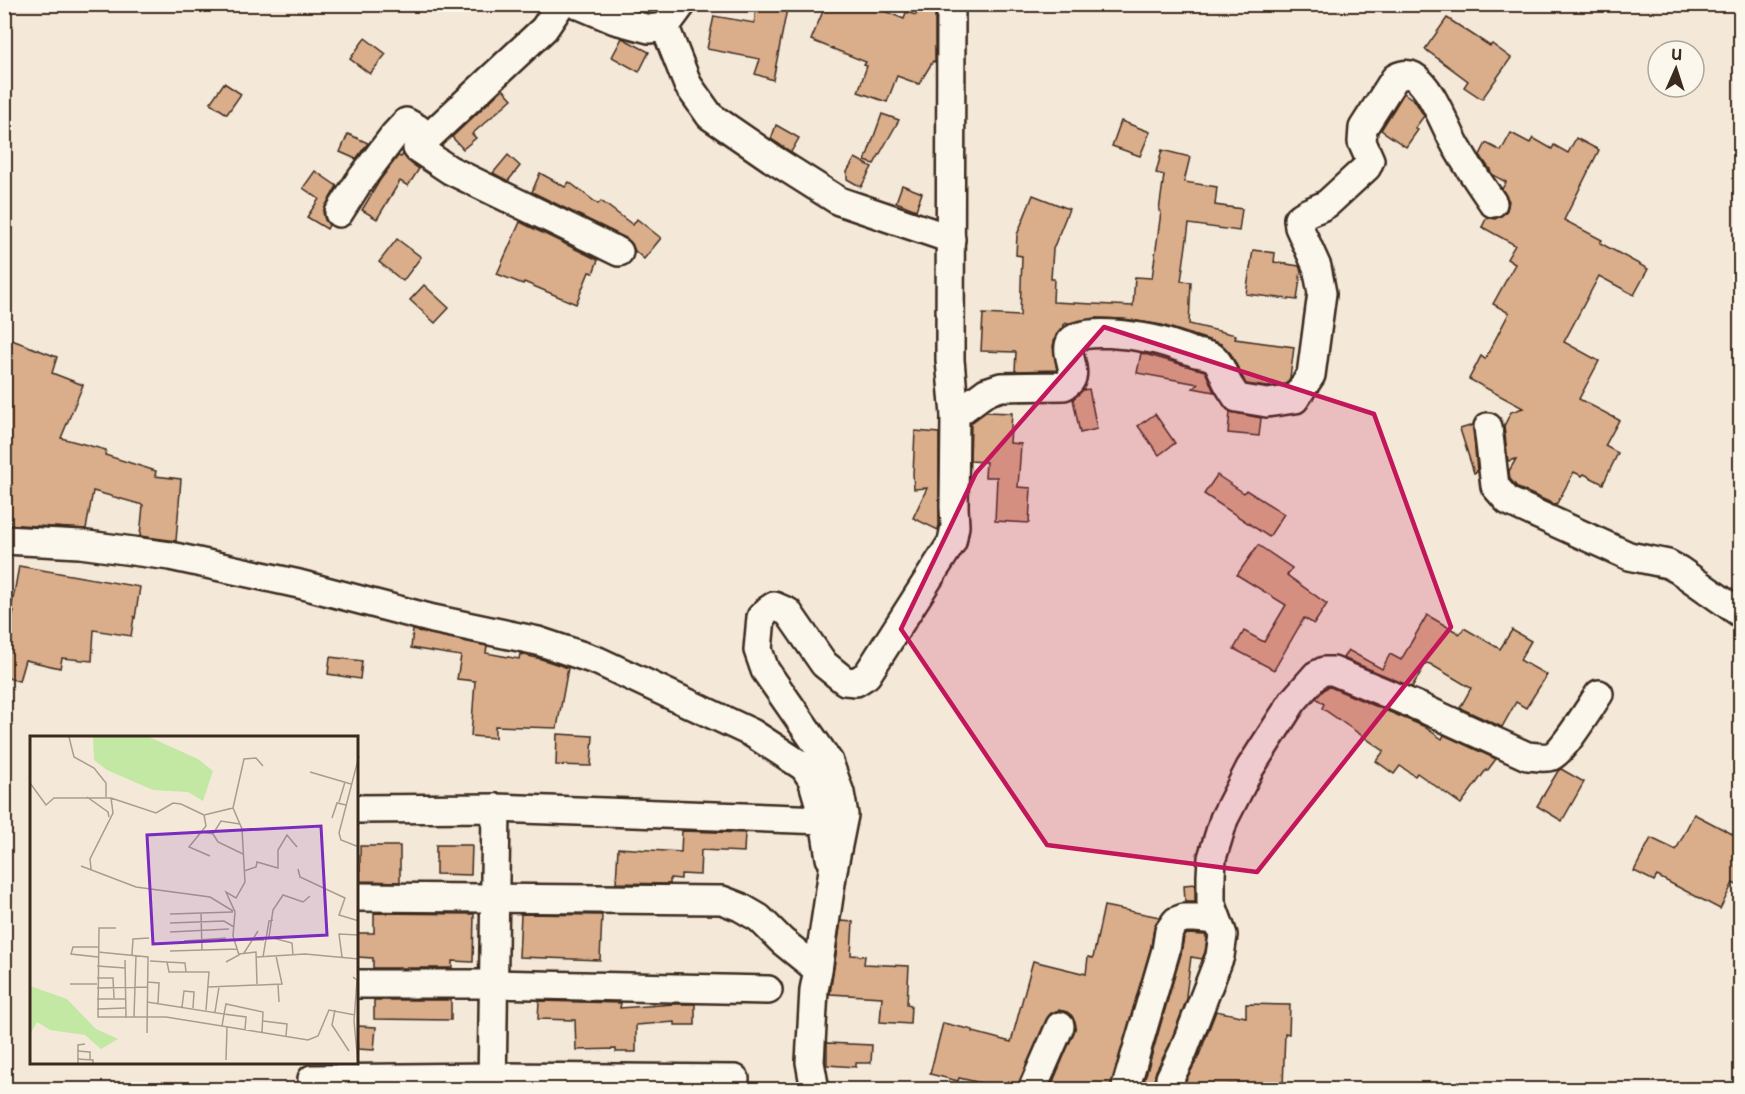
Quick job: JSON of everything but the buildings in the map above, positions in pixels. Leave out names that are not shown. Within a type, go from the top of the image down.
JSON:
[{"type":"street","points":[[561,4],[544,29],[417,148],[450,170],[619,252]]},
{"type":"street","points":[[577,4],[615,20],[649,29],[665,27],[682,4]]},
{"type":"street","points":[[815,1089],[810,1062],[814,990],[844,815],[840,793],[829,762],[765,670],[758,650],[761,617],[774,606],[781,607],[788,612],[824,664],[845,681],[856,682],[867,675],[952,542],[955,526],[956,415],[950,360],[951,4]]},
{"type":"street","points":[[665,27],[688,85],[710,116],[838,201],[951,239]]},
{"type":"street","points":[[956,415],[986,392],[1001,387],[1064,386],[1070,383],[1072,378],[1069,348],[1071,341],[1076,337],[1089,334],[1153,339],[1214,358],[1237,398],[1267,404],[1295,399],[1311,375],[1322,293],[1317,267],[1299,227],[1298,219],[1305,212],[1328,203],[1367,167],[1370,160],[1362,142],[1363,128],[1395,78],[1407,74],[1421,82],[1455,143],[1493,203]]},
{"type":"street","points":[[339,213],[358,183],[406,122],[428,138]]},
{"type":"street","points":[[1488,427],[1495,486],[1508,501],[1629,556],[1668,564],[1740,614]]},
{"type":"street","points":[[4,540],[80,544],[170,556],[299,584],[433,619],[538,641],[598,661],[752,733],[804,767],[812,779],[824,820],[833,870]]},
{"type":"street","points":[[1172,1089],[1170,1078],[1183,1052],[1220,956],[1223,935],[1211,902],[1212,858],[1224,819],[1250,768],[1287,710],[1316,675],[1324,671],[1333,671],[1422,708],[1527,756],[1541,757],[1551,756],[1561,748],[1599,694]]},
{"type":"street","points":[[358,809],[496,808],[824,820]]},
{"type":"street","points":[[492,1083],[496,808]]},
{"type":"street","points":[[358,897],[722,900],[759,918],[782,941],[818,970]]},
{"type":"street","points":[[1125,1089],[1166,950],[1169,932],[1176,921],[1184,918],[1217,920]]},
{"type":"street","points":[[358,984],[493,984],[768,990]]},
{"type":"street","points":[[1032,1089],[1060,1026]]},
{"type":"street","points":[[312,1079],[492,1083],[735,1080]]},
{"type":"highlighted area","points":[[1104,327],[1374,414],[1451,627],[1257,872],[1047,845],[901,629],[976,473]]}]
